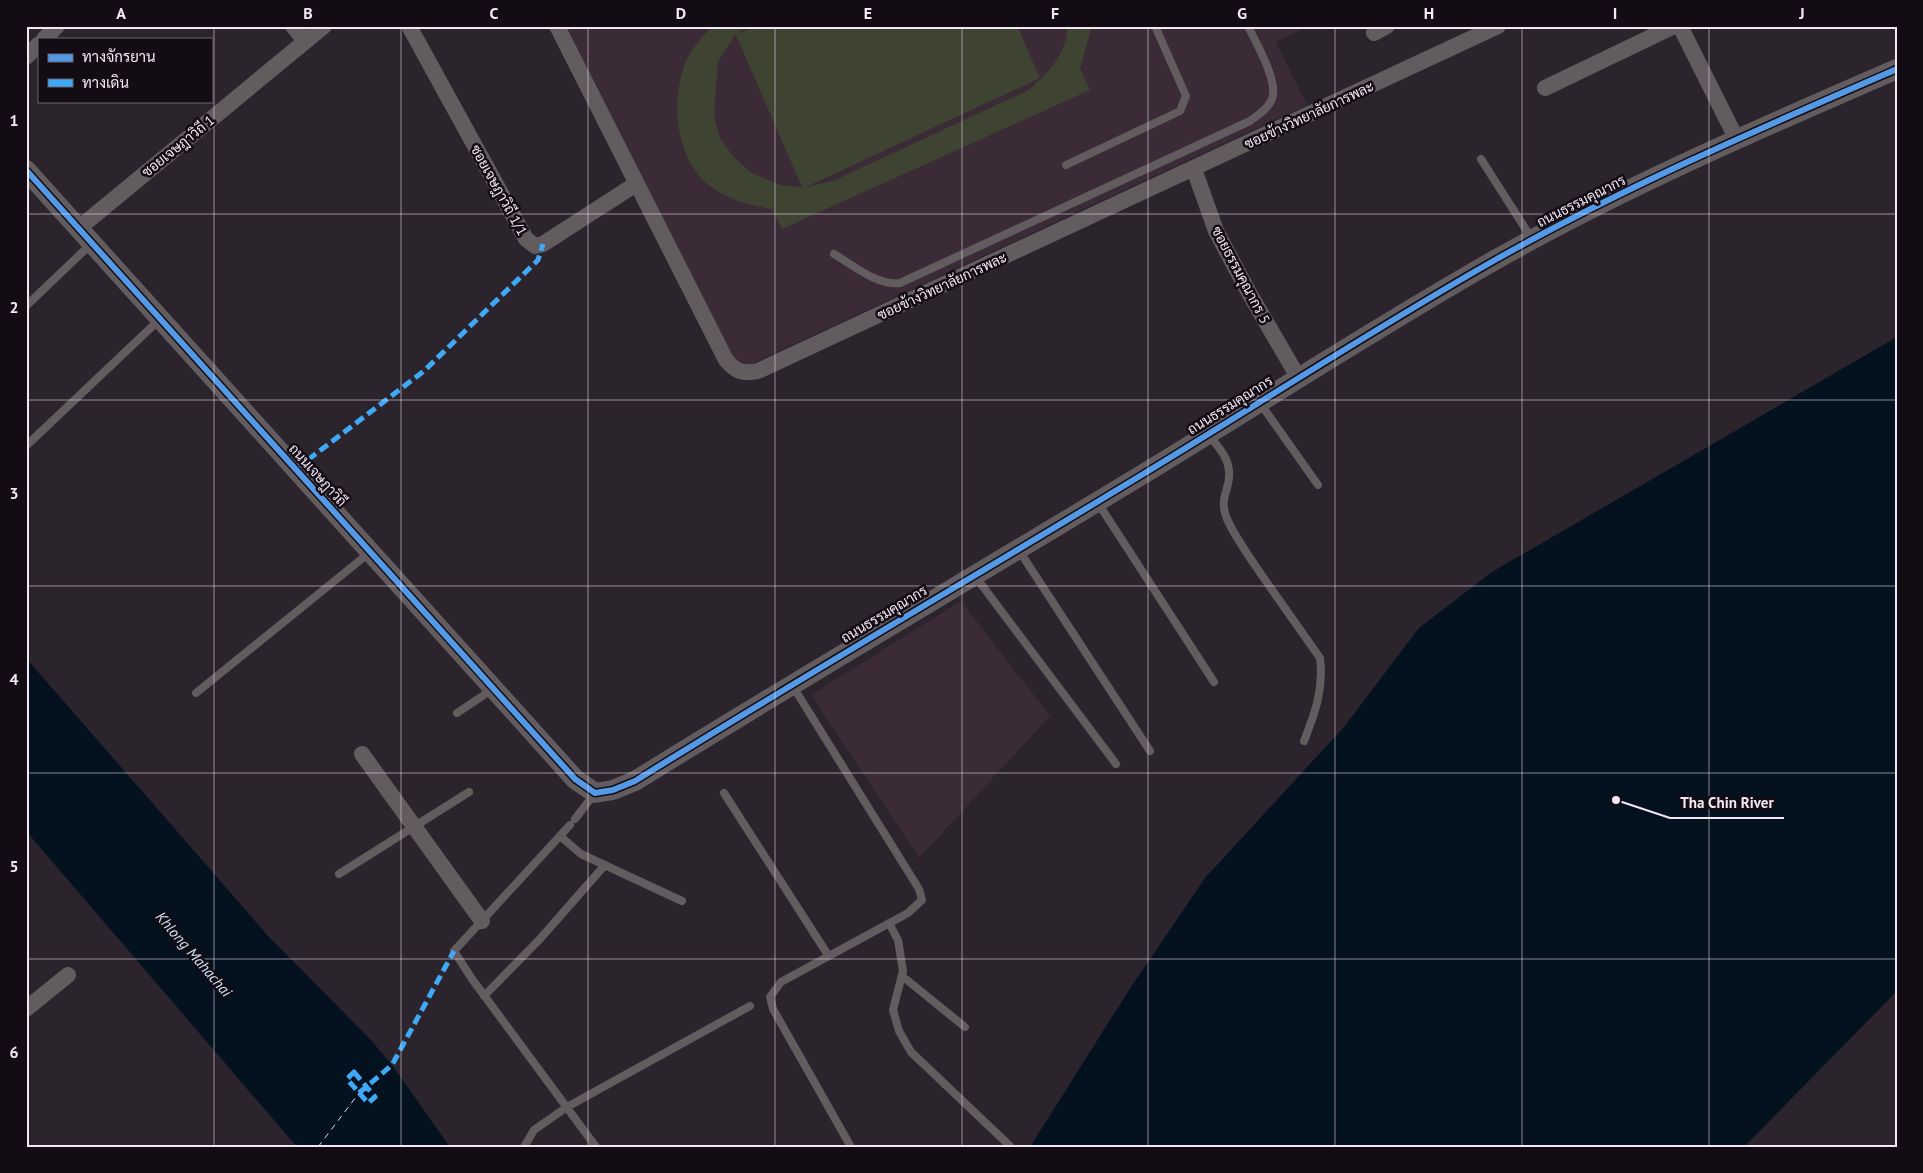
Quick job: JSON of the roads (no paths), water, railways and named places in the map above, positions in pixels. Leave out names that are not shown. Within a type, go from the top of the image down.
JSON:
[{"type":"street","points":[[45,38],[57,26]]},
{"type":"street","points":[[293,26],[305,41]]},
{"type":"street","name":"ซอยเจษฎาวิถี 1","points":[[79,228],[324,26]]},
{"type":"street","name":"ซอยเจษฎาวิถี 1/1","points":[[409,26],[526,239],[535,246],[543,244],[636,184]]},
{"type":"street","name":"ซอยข้างวิทยาลัยการพละ","points":[[560,27],[636,184],[726,360],[733,369],[749,373],[776,363],[1498,26]]},
{"type":"street","points":[[1545,88],[1674,26]]},
{"type":"street","points":[[1680,26],[1737,140]]},
{"type":"street","points":[[26,57],[38,45]]},
{"type":"street","name":"ถนนธรรมคุณากร","points":[[595,794],[624,787],[791,684],[1097,502],[1298,376],[1533,240],[1612,199],[1737,140],[1897,69]]},
{"type":"street","name":"ซอยธรรมคุณากร 5","points":[[1194,169],[1216,231],[1248,291],[1298,376]]},
{"type":"street","name":"ถนนเจษฎาวิถี","points":[[26,170],[575,780],[595,794]]},
{"type":"street","points":[[362,754],[482,921]]},
{"type":"street","points":[[26,1008],[68,975]]},
{"type":"lane","points":[[1066,165],[1180,111],[1186,96],[1155,26]]},
{"type":"lane","points":[[834,254],[889,285],[900,283],[1250,121],[1262,112],[1272,100],[1274,88],[1248,26]]},
{"type":"lane","points":[[1481,159],[1533,240]]},
{"type":"lane","points":[[26,306],[92,243]]},
{"type":"lane","points":[[26,446],[161,318]]},
{"type":"lane","points":[[1259,401],[1318,485]]},
{"type":"lane","points":[[1207,434],[1226,458],[1228,464],[1230,473],[1223,498],[1224,510],[1228,521],[1252,560],[1320,658],[1322,673],[1319,700],[1304,741]]},
{"type":"lane","points":[[1097,502],[1214,682]]},
{"type":"lane","points":[[1018,549],[1150,751]]},
{"type":"lane","points":[[196,693],[370,552]]},
{"type":"lane","points":[[975,575],[1116,764]]},
{"type":"lane","points":[[791,684],[919,888],[922,900],[919,905],[889,923],[781,982],[770,997],[771,1003],[851,1147]]},
{"type":"lane","points":[[457,714],[493,689]]},
{"type":"lane","points":[[339,874],[468,792]]},
{"type":"lane","points":[[595,794],[560,836],[454,951],[484,996],[596,1147]]},
{"type":"lane","points":[[724,794],[828,955]]},
{"type":"lane","points":[[560,836],[580,854],[682,901]]},
{"type":"lane","points":[[484,996],[539,940],[605,865]]},
{"type":"lane","points":[[889,923],[898,940],[903,971],[893,1010],[899,1031],[911,1052],[1010,1146]]},
{"type":"lane","points":[[902,976],[965,1028]]},
{"type":"lane","points":[[524,1147],[534,1130],[567,1107],[750,1006]]},
{"type":"water","points":[[1897,337],[1897,991],[1744,1147],[1030,1147],[1129,990],[1205,878],[1344,727],[1419,628],[1492,572]]},
{"type":"water","name":"Khlong Mahachai","points":[[26,658],[269,937],[370,1039],[392,1065],[450,1147],[297,1147],[26,831]]},
{"type":"place","name":"Tha Chin River","points":[[1616,800]]}]
